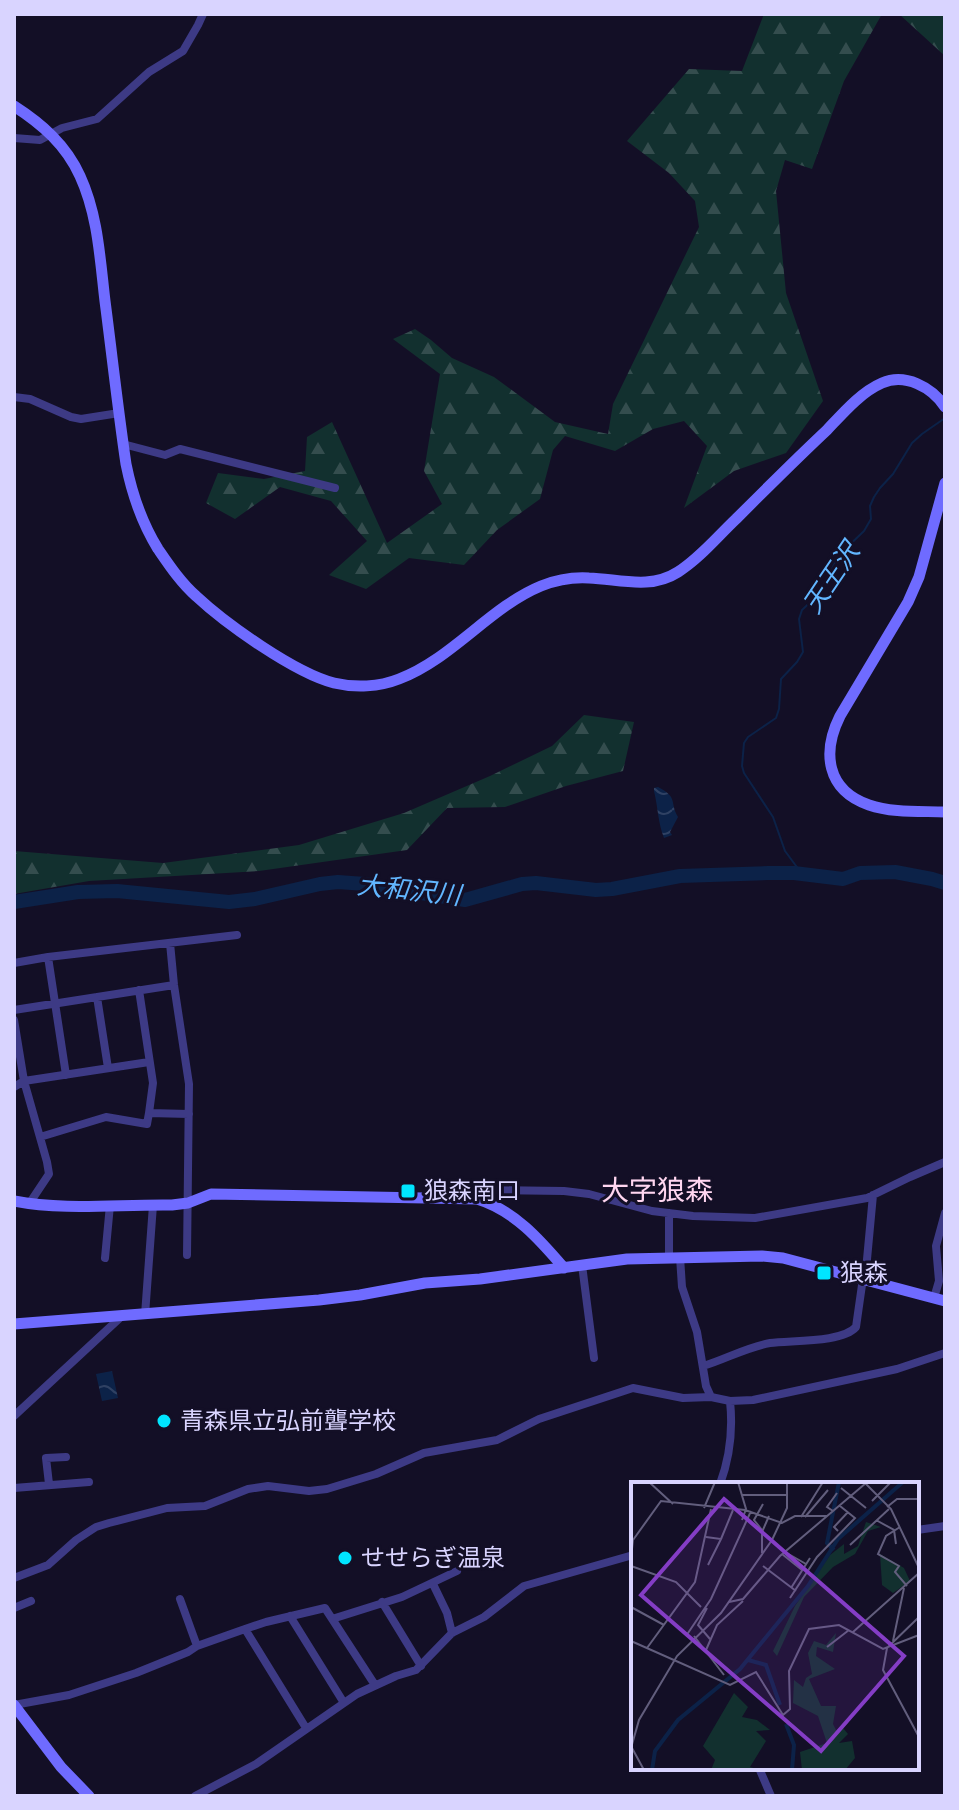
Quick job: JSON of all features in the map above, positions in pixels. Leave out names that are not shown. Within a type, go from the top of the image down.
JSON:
[{"type":"street","points":[[14,138],[40,140],[62,128],[97,119],[149,72],[183,51],[203,14]]},
{"type":"street","points":[[14,106],[52,134],[68,156],[79,174],[94,218],[130,485],[148,530],[167,562],[194,595],[229,623],[301,669],[336,684],[369,686],[416,671],[517,599],[542,586],[590,578],[640,583],[676,573],[704,550],[851,405],[884,382],[898,379],[913,382],[935,395],[945,407]]},
{"type":"street","points":[[14,397],[30,399],[81,419],[119,413]]},
{"type":"street","points":[[123,444],[165,455],[180,449],[335,488]]},
{"type":"street","points":[[945,483],[913,590],[840,716],[834,728],[829,754],[830,766],[840,785],[858,800],[880,808],[945,812]]},
{"type":"street","points":[[14,963],[237,935]]},
{"type":"street","points":[[170,943],[189,1084],[187,1255]]},
{"type":"street","points":[[48,957],[66,1075]]},
{"type":"street","points":[[14,1010],[174,985]]},
{"type":"street","points":[[40,1137],[106,1117],[147,1124],[153,1083],[139,990]]},
{"type":"street","points":[[97,997],[108,1068]]},
{"type":"street","points":[[14,1020],[24,1081],[49,1174],[29,1204]]},
{"type":"street","points":[[14,1087],[24,1081],[149,1062]]},
{"type":"street","points":[[149,1113],[189,1114]]},
{"type":"street","points":[[477,1199],[477,1190],[564,1191],[669,1213],[767,1217],[867,1198],[945,1162]]},
{"type":"street","points":[[14,1201],[47,1206],[153,1205],[188,1203],[211,1194],[477,1199],[491,1204],[524,1225],[564,1268]]},
{"type":"street","points":[[703,1366],[751,1348],[848,1334],[856,1327],[866,1270],[873,1195]]},
{"type":"street","points":[[105,1258],[110,1205]]},
{"type":"street","points":[[145,1315],[153,1205]]},
{"type":"street","points":[[669,1213],[674,1257],[697,1332],[706,1386],[711,1397]]},
{"type":"street","points":[[14,1324],[343,1297],[425,1283],[480,1279],[627,1259],[674,1257],[783,1258],[939,1300],[936,1246],[945,1213]]},
{"type":"street","points":[[582,1265],[594,1358]]},
{"type":"street","points":[[14,1416],[123,1316]]},
{"type":"street","points":[[14,1578],[48,1565],[76,1540],[109,1523],[167,1508],[205,1506],[248,1489],[268,1486],[309,1491],[327,1489],[376,1474],[424,1453],[497,1440],[539,1419],[633,1388],[683,1398],[753,1400],[897,1369],[945,1353]]},
{"type":"street","points":[[721,1482],[731,1443],[733,1423],[730,1401]]},
{"type":"street","points":[[49,1484],[46,1458],[66,1457]]},
{"type":"street","points":[[14,1488],[89,1482]]},
{"type":"street","points":[[919,1530],[945,1526]]},
{"type":"street","points":[[195,1796],[256,1764],[375,1685],[421,1666],[452,1633],[484,1617],[524,1586],[631,1556]]},
{"type":"street","points":[[332,1619],[402,1597],[457,1571]]},
{"type":"street","points":[[433,1584],[447,1613],[452,1633]]},
{"type":"street","points":[[180,1599],[197,1646]]},
{"type":"street","points":[[14,1608],[31,1601]]},
{"type":"street","points":[[382,1602],[421,1666]]},
{"type":"street","points":[[89,1796],[61,1767],[14,1705],[69,1695],[136,1673],[245,1629],[325,1608],[375,1685]]},
{"type":"street","points":[[290,1616],[344,1703]]},
{"type":"street","points":[[245,1629],[306,1728]]},
{"type":"street","points":[[760,1770],[771,1796]]},
{"type":"green space","points":[[764,14],[882,14],[844,81],[812,169],[785,160],[776,191],[786,293],[823,401],[786,453],[734,471],[684,508],[707,446],[684,421],[653,429],[615,451],[565,436],[553,450],[540,499],[497,530],[464,565],[409,558],[366,589],[329,575],[367,541],[331,501],[280,487],[235,519],[206,503],[218,473],[264,479],[305,471],[307,437],[332,422],[387,543],[442,504],[424,471],[440,374],[393,339],[415,329],[452,358],[494,377],[555,422],[608,434],[613,404],[699,227],[695,201],[669,173],[627,141],[689,69],[742,71]]},
{"type":"green space","points":[[899,14],[945,14],[945,56]]},
{"type":"green space","points":[[584,715],[634,722],[623,771],[505,807],[447,808],[407,850],[259,871],[89,881],[14,894],[14,851],[163,863],[299,845],[404,813],[490,776],[552,746]]},
{"type":"water","points":[[658,787],[671,797],[678,817],[670,832],[672,835],[664,838],[654,791]]},
{"type":"water","points":[[112,1371],[118,1398],[102,1401],[96,1374]]},
{"type":"waterway","name":"天王沢","points":[[802,874],[785,851],[773,817],[744,773],[744,743],[776,718],[781,679],[803,652],[799,619],[802,610],[819,594],[839,555],[864,531],[871,519],[870,506],[874,497],[912,443],[945,418]]},
{"type":"waterway","name":"大和沢川","points":[[14,902],[78,892],[117,891],[229,902],[338,882],[465,900],[522,884],[596,890],[680,876],[768,873],[843,879],[860,873],[895,872],[945,883]]},
{"type":"place","name":"狼森南口","points":[[408,1191]]},
{"type":"place","name":"狼森","points":[[824,1273]]},
{"type":"place","name":"青森県立弘前聾学校","points":[[164,1421]]},
{"type":"place","name":"せせらぎ温泉","points":[[345,1558]]},
{"type":"district","name":"大字狼森","points":[[657,1190]]}]
